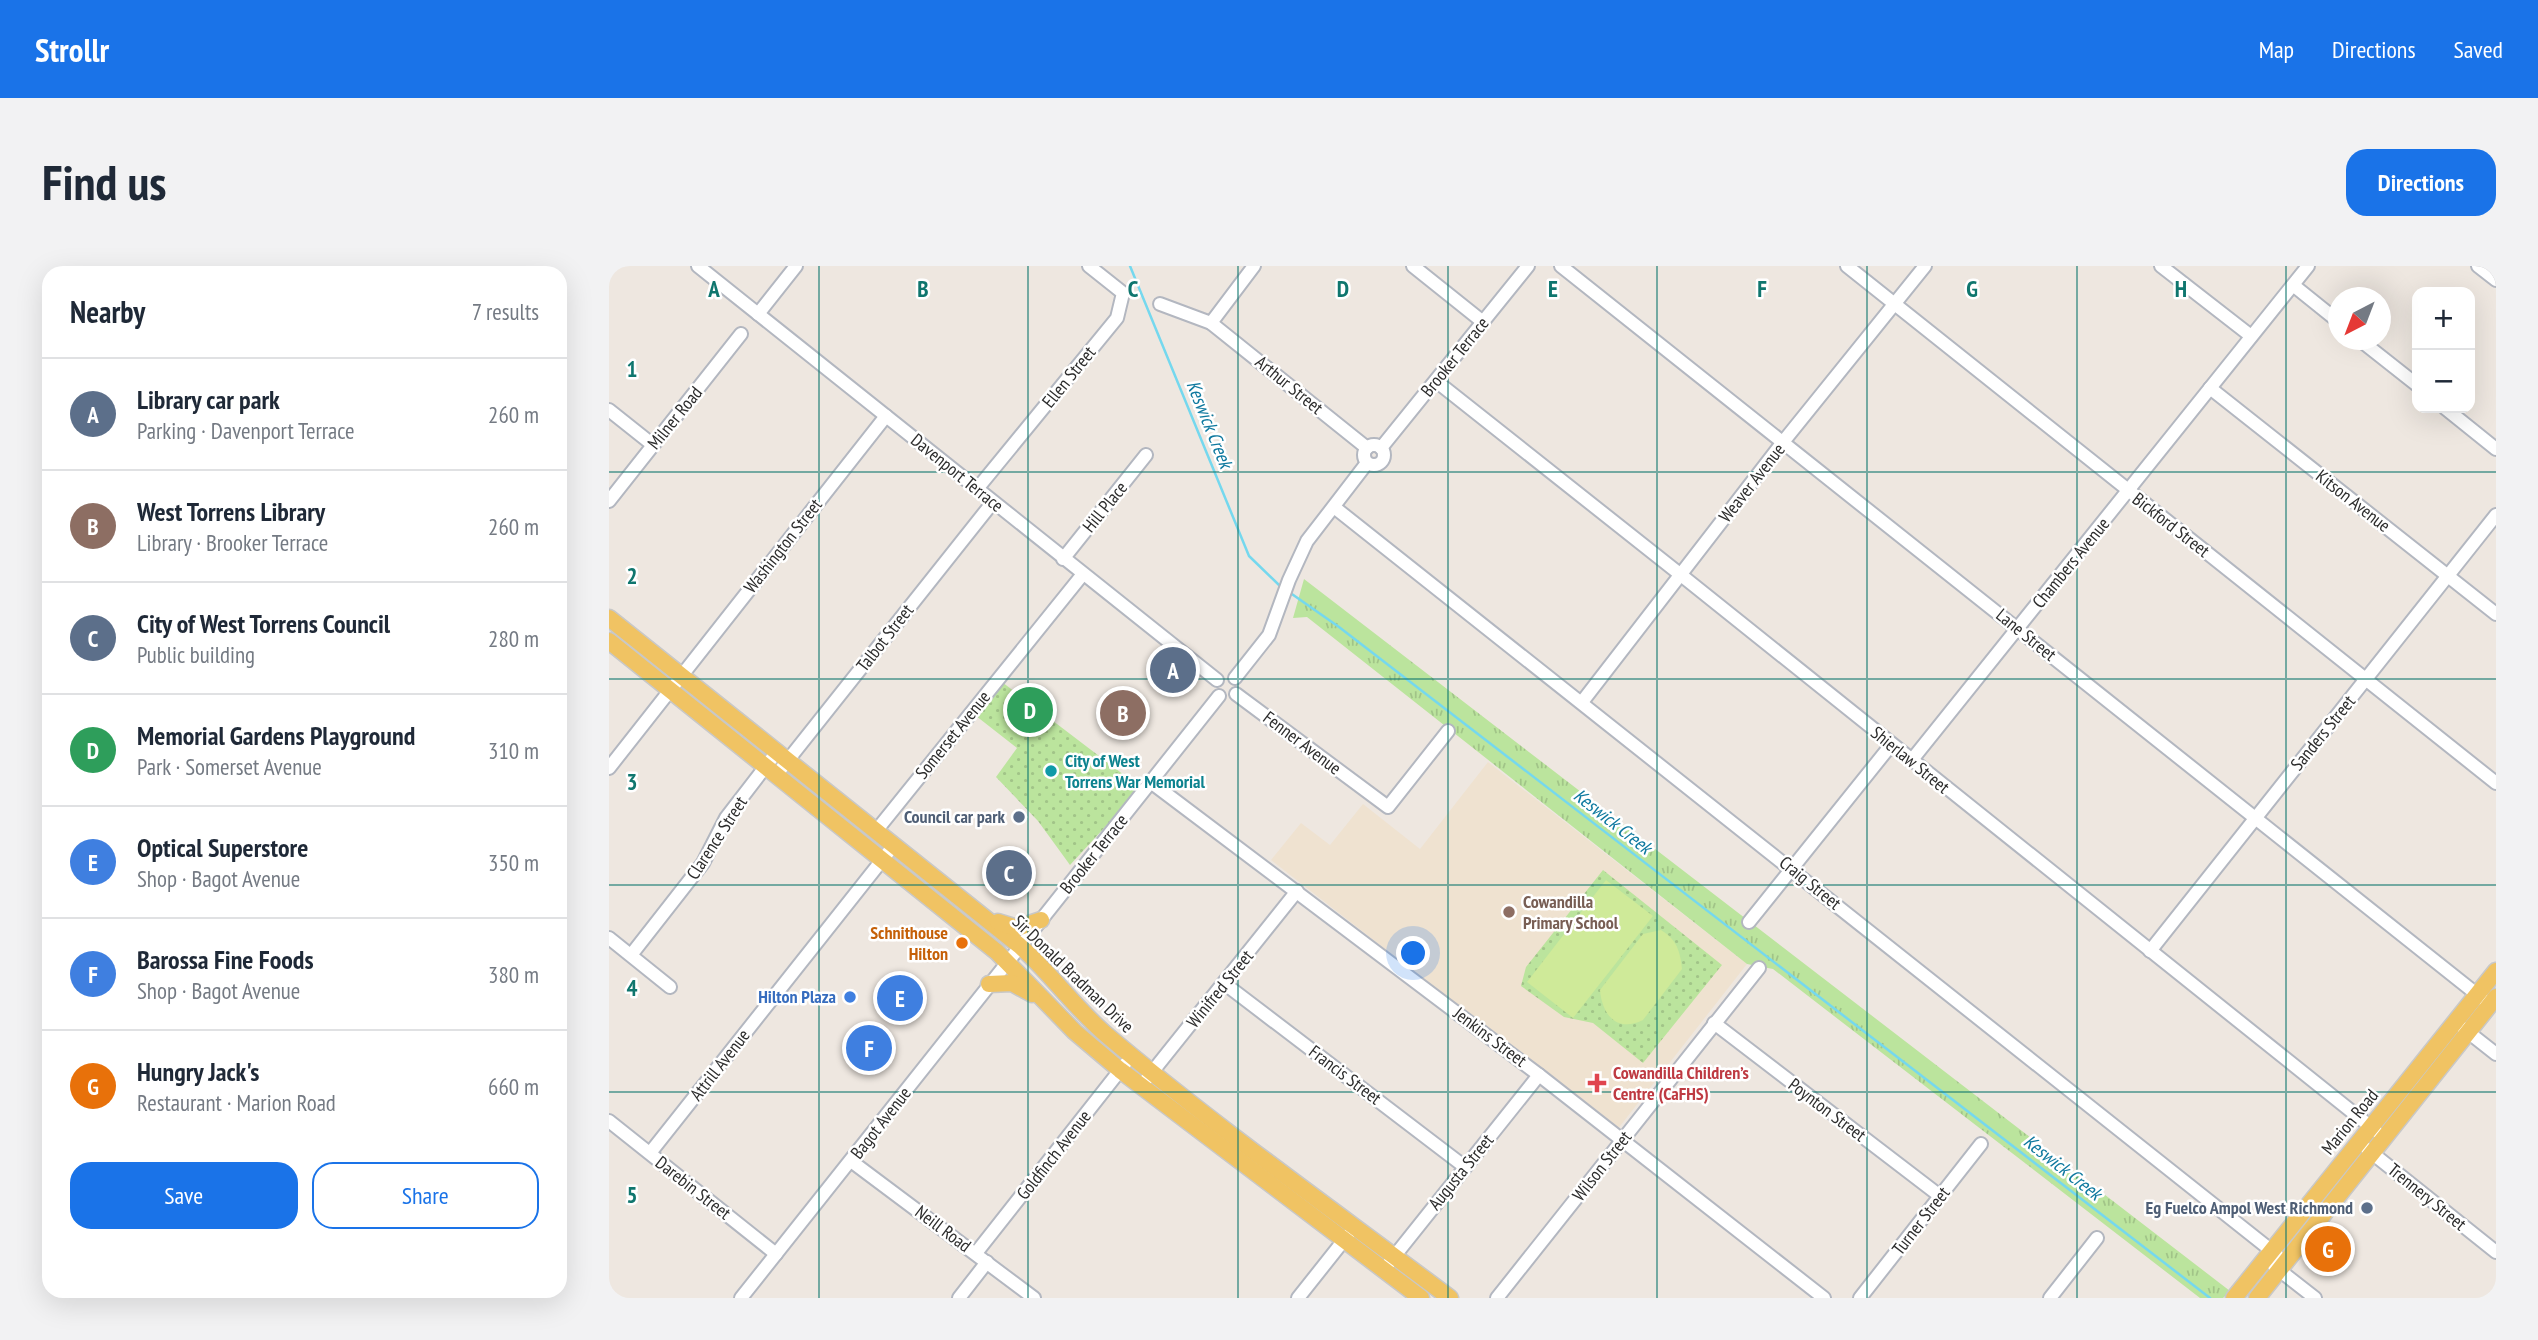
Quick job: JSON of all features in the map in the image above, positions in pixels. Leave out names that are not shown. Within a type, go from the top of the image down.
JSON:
[{"type":"main road","name":"Sir Donald Bradman Drive","points":[[609,618],[680,675],[881,859],[1007,961],[1046,1004],[1120,1070],[1350,1232],[1394,1256],[1450,1298]]},
{"type":"main road","name":"Sir Donald Bradman Drive","points":[[609,641],[671,691],[876,831],[1020,946],[1048,972],[1087,1018],[1350,1232],[1384,1270],[1421,1298]]},
{"type":"main road","points":[[977,913],[1014,928],[1041,920]]},
{"type":"main road","name":"Marion Road","points":[[2234,1298],[2358,1142],[2488,999],[2496,971]]},
{"type":"main road","points":[[989,984],[1012,983],[1046,1004]]},
{"type":"main road","name":"Marion Road","points":[[2258,1297],[2384,1138],[2462,1027]]},
{"type":"street","name":"Davenport Terrace","points":[[698,266],[1217,680]]},
{"type":"street","points":[[758,314],[796,266]]},
{"type":"street","name":"Ellen Street","points":[[977,489],[1117,318],[1123,293],[1089,266]]},
{"type":"street","points":[[1211,323],[1254,266]]},
{"type":"street","points":[[1413,266],[1482,322]]},
{"type":"street","name":"Brooker Terrace","points":[[1381,448],[1528,266]]},
{"type":"street","name":"Lane Street","points":[[1561,266],[2254,819],[2488,999]]},
{"type":"street","name":"Bickford Street","points":[[1847,266],[2496,783]]},
{"type":"street","name":"Weaver Avenue","points":[[1582,702],[1783,442],[1926,266]]},
{"type":"street","points":[[2161,266],[2252,337]]},
{"type":"street","name":"Chambers Avenue","points":[[1911,761],[2308,266]]},
{"type":"street","points":[[2478,266],[2496,280]]},
{"type":"street","points":[[2293,285],[2328,313]]},
{"type":"street","name":"Arthur Street","points":[[1160,304],[1211,323],[1367,447]]},
{"type":"street","name":"Milner Road","points":[[609,500],[741,334]]},
{"type":"street","points":[[2373,350],[2412,381]]},
{"type":"street","name":"Shierlaw Street","points":[[1436,381],[2384,1138]]},
{"type":"street","name":"Kitson Avenue","points":[[2210,388],[2496,614]]},
{"type":"street","points":[[609,410],[653,445]]},
{"type":"street","points":[[2451,413],[2496,449]]},
{"type":"street","name":"Washington Street","points":[[609,768],[885,416]]},
{"type":"street","points":[[1367,447],[1381,448],[1384,456],[1380,463],[1367,463],[1364,453],[1367,447]]},
{"type":"street","name":"Hill Place","points":[[1063,559],[1146,455]]},
{"type":"street","points":[[1235,678],[1269,635],[1307,541],[1367,463]]},
{"type":"street","name":"Talbot Street","points":[[777,763],[993,502]]},
{"type":"street","name":"Craig Street","points":[[1334,507],[1792,869],[2269,1255],[2315,1298]]},
{"type":"street","name":"Sanders Street","points":[[2150,951],[2496,515]]},
{"type":"street","name":"Somerset Avenue","points":[[876,831],[1083,574]]},
{"type":"street","points":[[1225,674],[1235,678],[1239,684],[1236,694],[1228,698],[1219,696],[1215,688],[1217,680],[1225,674]]},
{"type":"street","name":"Fenner Avenue","points":[[1236,694],[1388,807],[1448,731]]},
{"type":"street","name":"Brooker Terrace","points":[[1020,946],[1219,696]]},
{"type":"street","points":[[1749,922],[1891,745]]},
{"type":"street","name":"Clarence Street","points":[[631,956],[703,863],[726,818],[777,763]]},
{"type":"street","name":"Jenkins Street","points":[[1152,783],[1539,1075],[1823,1298]]},
{"type":"street","name":"Attrill Avenue","points":[[650,1153],[894,845]]},
{"type":"street","name":"Winifred Street","points":[[1141,1086],[1297,891]]},
{"type":"street","points":[[609,938],[670,987]]},
{"type":"street","name":"Bagot Avenue","points":[[741,1298],[1020,946]]},
{"type":"street","name":"Wilson Street","points":[[1497,1298],[1759,968]]},
{"type":"street","name":"Francis Street","points":[[1225,984],[1465,1167]]},
{"type":"street","name":"Poynton Street","points":[[1714,1023],[1940,1196]]},
{"type":"street","points":[[2462,1027],[2496,1054]]},
{"type":"street","name":"Goldfinch Avenue","points":[[976,1254],[1131,1055]]},
{"type":"street","name":"Augusta Street","points":[[1384,1270],[1539,1075]]},
{"type":"street","name":"Darebin Street","points":[[609,1121],[776,1254]]},
{"type":"street","name":"Trennery Street","points":[[2358,1142],[2496,1252]]},
{"type":"street","name":"Turner Street","points":[[1860,1298],[1981,1144]]},
{"type":"street","name":"Neill Road","points":[[851,1161],[1034,1298]]},
{"type":"street","points":[[1298,1298],[1350,1232]]},
{"type":"street","points":[[2050,1298],[2097,1238]]},
{"type":"street","points":[[959,1298],[987,1262]]},
{"type":"shaded area","name":"Cowandilla Primary School","points":[[1488,762],[1747,964],[1617,1130],[1271,860],[1301,823],[1330,845],[1363,804],[1420,849]]},
{"type":"green space","points":[[1304,579],[2230,1291],[2223,1298],[2200,1298],[1773,969],[1747,964],[1307,617],[1293,618]]},
{"type":"green space","points":[[998,679],[1141,788],[1070,865],[1038,821],[996,777],[1017,748],[971,712]]},
{"type":"green space","points":[[1603,870],[1722,965],[1643,1063],[1593,1023],[1564,1017],[1521,986],[1526,967]]},
{"type":"green space","points":[[1606,880],[1653,916],[1573,1018],[1527,982]]},
{"type":"green space","points":[[1661,930],[1677,946],[1682,969],[1643,1020],[1618,1023],[1604,1007],[1600,990],[1643,934]]},
{"type":"waterway","name":"Keswick Creek","points":[[1130,266],[1249,556],[1280,586]]},
{"type":"waterway","name":"Keswick Creek","points":[[1289,592],[1339,627],[2210,1298]]},
{"type":"place","name":"Library car park","points":[[1173,670]]},
{"type":"place","name":"Memorial Gardens Playground","points":[[1030,710]]},
{"type":"place","name":"West Torrens Library","points":[[1123,713]]},
{"type":"place","name":"City of West Torrens War Memorial","points":[[1051,771]]},
{"type":"place","name":"Council car park","points":[[1019,817]]},
{"type":"place","name":"City of West Torrens Council","points":[[1009,873]]},
{"type":"place","name":"Cowandilla Primary School","points":[[1509,912]]},
{"type":"place","name":"Schnithouse Hilton","points":[[962,943]]},
{"type":"place","name":"Hilton Plaza","points":[[850,997]]},
{"type":"place","name":"Optical Superstore","points":[[900,998]]},
{"type":"place","name":"Barossa Fine Foods","points":[[869,1048]]},
{"type":"place","name":"Cowandilla Children’s Centre (CaFHS)","points":[[1597,1083]]},
{"type":"place","name":"Eg Fuelco Ampol West Richmond","points":[[2367,1208]]},
{"type":"place","name":"Hungry Jack's","points":[[2328,1249]]}]
